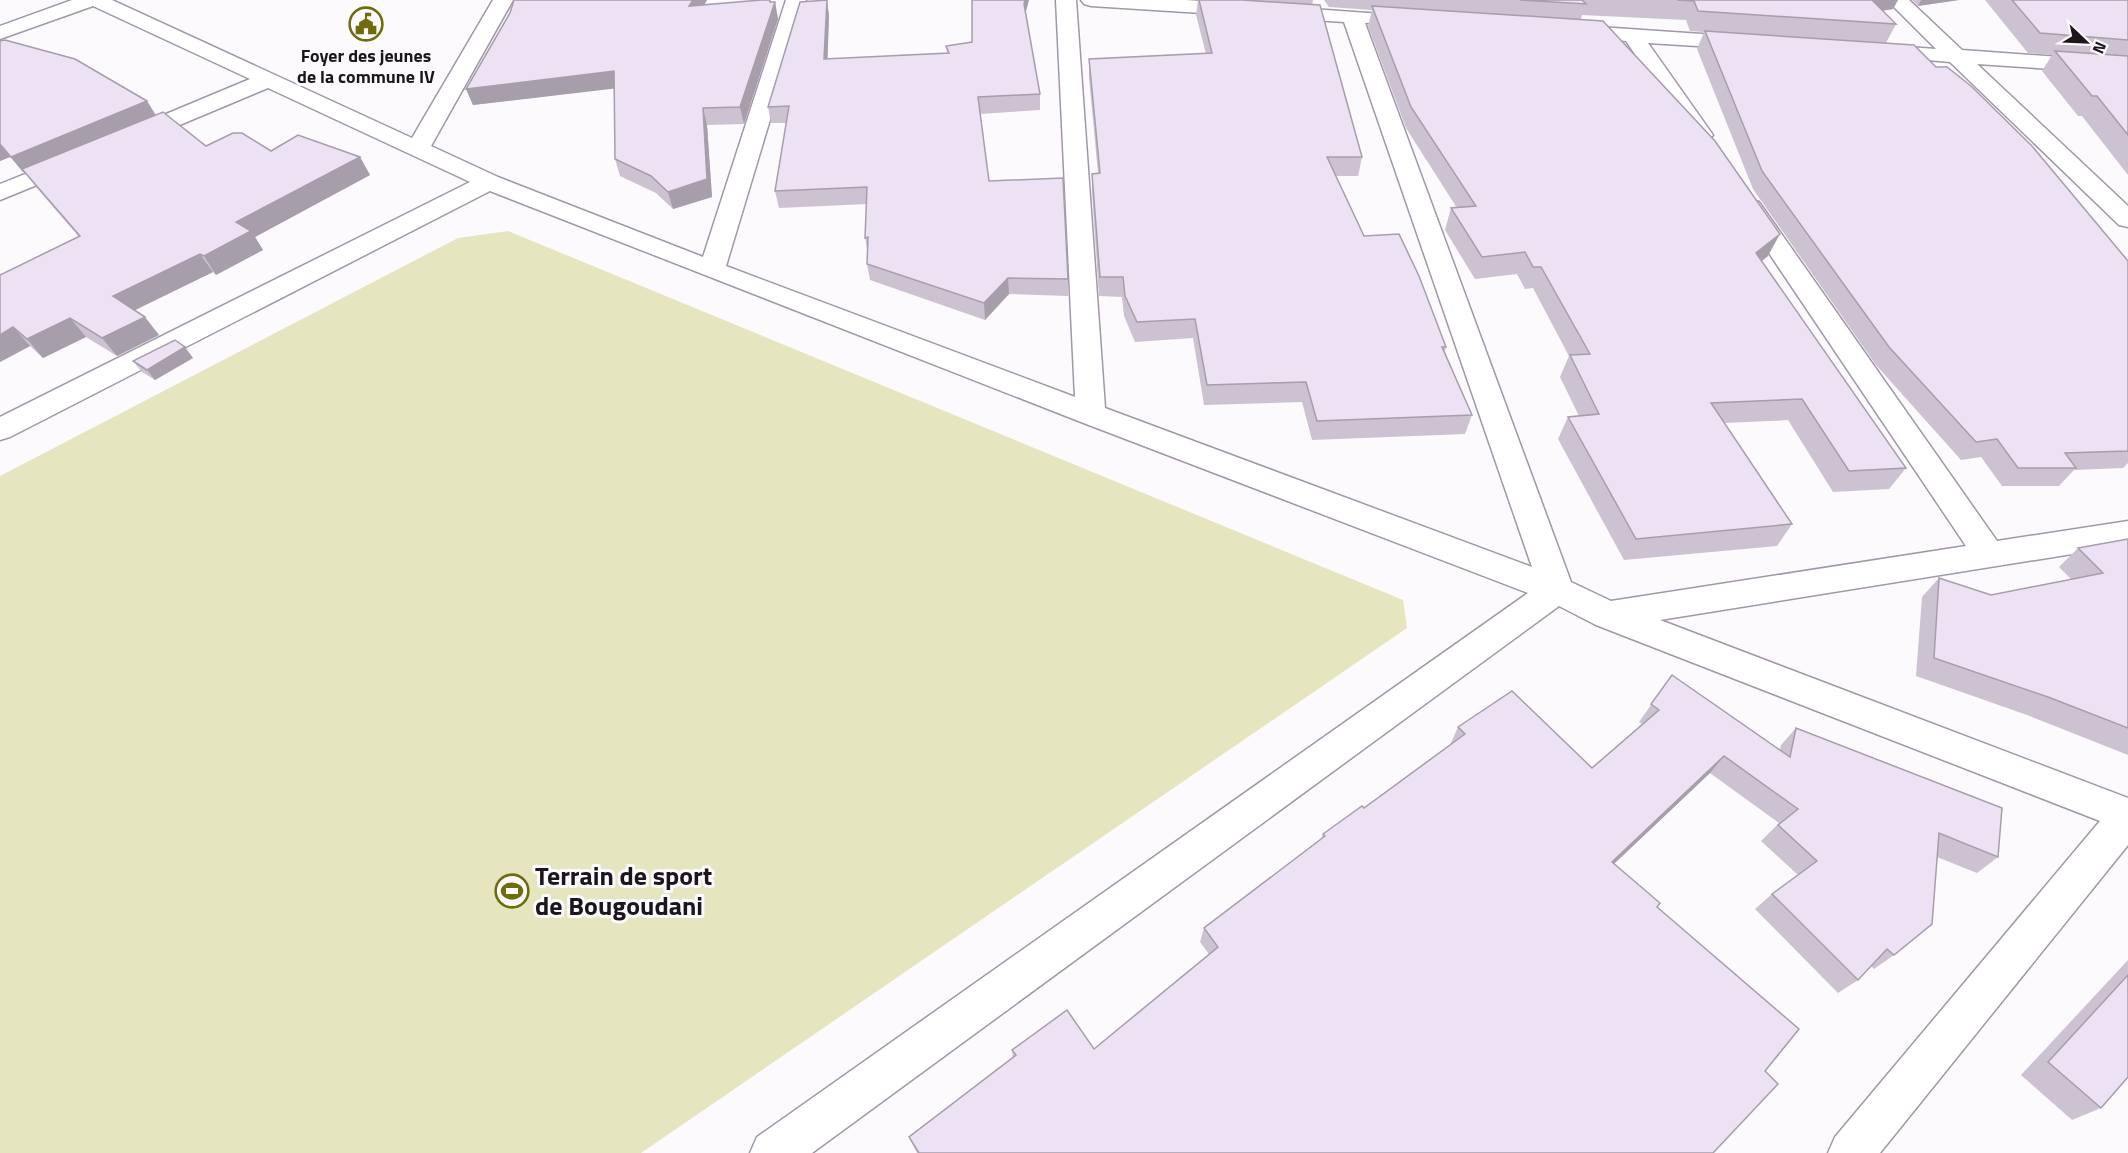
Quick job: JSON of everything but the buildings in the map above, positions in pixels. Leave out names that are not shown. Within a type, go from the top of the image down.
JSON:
[{"type":"street","points":[[0,33],[91,0]]},
{"type":"street","points":[[96,0],[489,182],[1091,415],[1557,590],[1608,615],[2128,815],[1851,1153]]},
{"type":"street","points":[[417,150],[503,0]]},
{"type":"street","points":[[712,270],[796,0]]},
{"type":"street","points":[[1066,0],[1091,415]]},
{"type":"street","points":[[1091,0],[1399,20]]},
{"type":"street","points":[[1897,0],[2128,220]]},
{"type":"street","points":[[1352,17],[1557,590]]},
{"type":"street","points":[[1550,30],[1763,44]]},
{"type":"street","points":[[1632,35],[1713,153]]},
{"type":"street","points":[[1859,50],[2128,68]]},
{"type":"street","points":[[0,193],[267,80]]},
{"type":"street","points":[[0,430],[489,182]]},
{"type":"street","points":[[1733,182],[1989,555]]},
{"type":"street","points":[[1608,615],[2128,533]]},
{"type":"street","points":[[773,1153],[1557,590]]},
{"type":"green space","name":"Terrain de sport de Bougoudani","points":[[508,231],[1403,600],[1407,628],[641,1153],[0,1153],[0,476],[458,238]]},
{"type":"place","name":"Foyer des jeunes de la commune IV","points":[[366,24]]},
{"type":"place","name":"Terrain de sport de Bougoudani","points":[[512,891]]}]
